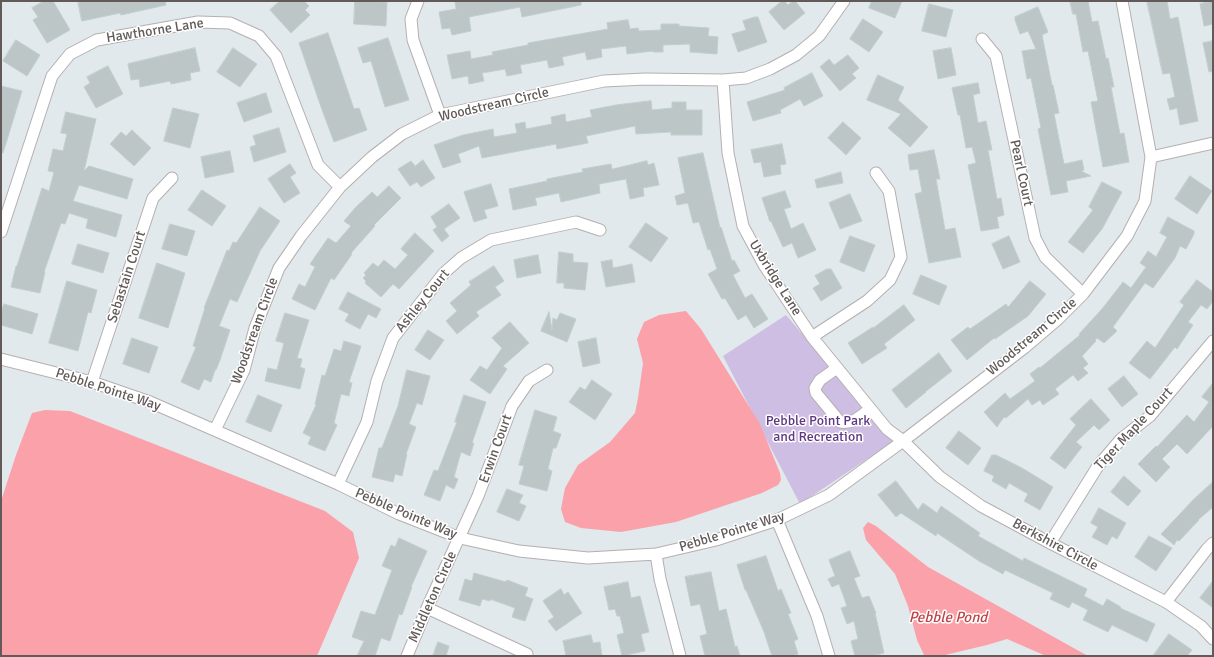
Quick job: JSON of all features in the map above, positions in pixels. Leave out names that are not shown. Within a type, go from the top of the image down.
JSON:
[{"type":"street","points":[[418,1],[412,18],[413,40],[440,115]]},
{"type":"street","name":"Woodstream Circle","points":[[215,430],[244,370],[254,328],[279,268],[301,236],[340,187],[372,157],[402,134],[440,115],[604,82],[645,79],[723,80],[746,78],[770,69],[796,55],[819,36],[844,1]]},
{"type":"street","name":"Woodstream Circle","points":[[903,441],[1024,348],[1058,319],[1083,294],[1127,236],[1145,201],[1151,157],[1122,1]]},
{"type":"street","name":"Hawthorne Lane","points":[[1,232],[52,76],[70,54],[97,40],[198,22],[230,23],[259,36],[276,56],[318,165],[340,187]]},
{"type":"street","name":"Pearl Court","points":[[982,38],[996,56],[1035,238],[1045,257],[1083,294]]},
{"type":"street","name":"Uxbridge Lane","points":[[723,80],[728,153],[743,226],[764,265],[812,337],[887,429],[903,441]]},
{"type":"street","points":[[1151,157],[1213,143]]},
{"type":"street","points":[[812,337],[868,301],[890,280],[901,257],[889,191],[876,173]]},
{"type":"street","name":"Sebastain Court","points":[[92,382],[153,198],[172,178]]},
{"type":"street","name":"Ashley Court","points":[[338,484],[368,422],[377,381],[393,338],[444,273],[461,258],[491,240],[576,222],[600,230]]},
{"type":"street","name":"Tiger Maple Court","points":[[1050,543],[1098,466],[1121,439],[1150,416],[1213,341]]},
{"type":"street","name":"Pebble Pointe Way","points":[[1,359],[92,382],[150,402],[338,484],[399,514],[460,538],[519,551],[588,558],[656,554],[716,540],[777,520],[828,495],[903,441]]},
{"type":"street","points":[[837,368],[820,380],[814,388],[816,393],[840,422],[844,423],[854,421],[870,409]]},
{"type":"street","name":"Erwin Court","points":[[460,538],[478,496],[512,406],[529,381],[547,370]]},
{"type":"street","name":"Berkshire Circle","points":[[903,441],[940,477],[981,506],[1166,602],[1201,626],[1213,639]]},
{"type":"street","points":[[777,520],[817,616],[829,656]]},
{"type":"street","name":"Middleton Circle","points":[[407,656],[427,608],[460,538]]},
{"type":"street","points":[[1166,602],[1213,543]]},
{"type":"street","points":[[656,554],[660,579],[680,656]]},
{"type":"street","points":[[427,608],[527,654]]},
{"type":"green space","name":"Pebble Point Park and Recreation","points":[[786,315],[894,441],[800,504],[723,356]]},
{"type":"water","points":[[686,311],[701,329],[760,424],[780,473],[781,480],[778,485],[762,493],[676,522],[621,532],[581,528],[565,522],[561,509],[565,488],[578,465],[610,442],[635,413],[643,363],[637,339],[644,322],[659,315]]},
{"type":"water","points":[[45,410],[70,411],[325,511],[353,532],[359,558],[317,656],[1,656],[1,501],[32,413]]},
{"type":"water","name":"Pebble Pond","points":[[868,522],[876,526],[928,567],[1088,656],[1046,656],[1007,639],[945,655],[924,655],[917,640],[908,606],[895,574],[866,540],[863,528]]},
{"type":"building","points":[[44,1],[53,1],[70,30],[47,43],[33,20],[38,17],[32,8]]},
{"type":"building","points":[[78,1],[165,1],[166,5],[121,15],[120,13],[82,21]]},
{"type":"building","points":[[280,1],[304,1],[309,6],[305,10],[310,15],[291,33],[270,10]]},
{"type":"building","points":[[355,1],[387,2],[386,26],[354,24]]},
{"type":"building","points":[[455,1],[581,1],[581,5],[522,17],[520,7],[469,17],[471,31],[452,35],[450,28],[442,29],[439,12],[456,9]]},
{"type":"building","points":[[782,1],[788,5],[795,1],[805,13],[784,30],[769,12]]},
{"type":"building","points":[[872,1],[902,1],[895,18],[869,8]]},
{"type":"building","points":[[1070,1],[1088,1],[1092,22],[1098,21],[1114,87],[1111,87],[1120,134],[1124,133],[1129,162],[1103,167],[1091,102],[1098,101],[1088,51],[1083,52],[1076,14],[1073,14]]},
{"type":"building","points":[[1147,1],[1167,1],[1170,19],[1178,17],[1198,121],[1180,125],[1177,108],[1170,110],[1167,99],[1175,97],[1170,73],[1163,74]]},
{"type":"building","points":[[1213,1],[1213,24],[1204,26],[1200,4]]},
{"type":"building","points":[[929,4],[953,10],[946,37],[922,31]]},
{"type":"building","points":[[1038,7],[1048,32],[1042,35],[1059,113],[1054,114],[1064,164],[1082,160],[1084,170],[1081,171],[1091,176],[1066,181],[1068,192],[1051,195],[1038,129],[1041,128],[1031,78],[1027,79],[1022,51],[1036,49],[1028,31],[1020,34],[1015,20],[1015,17]]},
{"type":"building","points":[[758,17],[767,42],[738,52],[732,34],[746,30],[743,21]]},
{"type":"building","points":[[863,19],[883,32],[869,52],[850,39]]},
{"type":"building","points":[[628,20],[630,29],[638,28],[639,31],[661,30],[661,24],[679,24],[679,26],[709,28],[708,36],[718,37],[717,54],[690,52],[690,44],[663,45],[663,52],[653,51],[627,54],[626,46],[601,49],[602,57],[587,60],[585,52],[562,57],[564,65],[549,68],[547,60],[520,65],[522,73],[507,76],[505,69],[482,73],[484,81],[469,84],[468,76],[452,79],[447,55],[470,51],[471,59],[493,55],[492,52],[528,45],[528,43],[608,29],[607,23]]},
{"type":"building","points":[[328,33],[354,109],[359,108],[367,130],[334,142],[299,43]]},
{"type":"building","points":[[388,38],[409,100],[385,107],[371,61],[363,63],[358,48]]},
{"type":"building","points":[[16,40],[40,55],[27,76],[3,61]]},
{"type":"building","points":[[1213,41],[1213,71],[1209,72],[1203,43]]},
{"type":"building","points":[[195,48],[200,71],[190,73],[191,80],[171,84],[170,81],[140,87],[139,79],[131,80],[128,64]]},
{"type":"building","points":[[233,48],[257,64],[240,87],[217,72]]},
{"type":"building","points":[[951,48],[956,75],[938,79],[933,51]]},
{"type":"building","points":[[848,55],[859,68],[852,74],[856,78],[840,91],[820,67],[829,59],[834,65]]},
{"type":"building","points":[[108,66],[123,94],[96,108],[84,87],[90,83],[87,77]]},
{"type":"building","points":[[812,73],[823,96],[804,106],[800,99],[780,110],[781,113],[753,121],[747,102],[785,90],[784,88]]},
{"type":"building","points":[[878,75],[904,87],[898,100],[928,127],[910,147],[888,128],[901,114],[867,100]]},
{"type":"building","points":[[978,83],[980,93],[973,95],[978,123],[986,121],[992,150],[988,150],[997,199],[1001,198],[1004,215],[997,217],[999,228],[981,231],[968,165],[976,163],[972,147],[966,148],[960,115],[958,115],[952,88]]},
{"type":"building","points":[[1,86],[22,91],[3,153],[1,153]]},
{"type":"building","points":[[266,93],[272,112],[244,122],[237,103]]},
{"type":"building","points":[[651,101],[652,110],[672,108],[672,102],[686,102],[686,110],[702,110],[702,135],[671,135],[671,132],[636,134],[635,126],[586,136],[588,143],[557,149],[556,144],[482,158],[479,146],[458,154],[461,162],[443,168],[434,145],[463,135],[493,129],[494,137],[517,133],[515,124],[525,122],[526,129],[552,124],[551,117],[565,114],[566,122],[592,117],[590,110]]},
{"type":"building","points":[[173,108],[199,114],[190,148],[164,141]]},
{"type":"building","points":[[66,112],[96,119],[84,171],[89,166],[133,179],[127,199],[79,185],[73,201],[122,215],[116,237],[86,228],[88,219],[69,213],[65,224],[61,223],[44,272],[40,293],[11,287],[16,266],[42,188],[49,191],[54,172],[48,171],[53,149],[63,151],[67,134],[61,133]]},
{"type":"building","points":[[843,122],[861,138],[846,155],[828,138]]},
{"type":"building","points":[[279,128],[286,152],[254,162],[250,147],[256,145],[253,136]]},
{"type":"building","points":[[132,130],[151,148],[134,166],[110,144],[121,132],[126,136]]},
{"type":"building","points":[[782,144],[786,164],[780,165],[781,174],[764,177],[761,162],[754,163],[751,150]]},
{"type":"building","points":[[934,150],[940,179],[936,179],[945,230],[955,228],[961,257],[929,263],[915,194],[922,192],[918,169],[910,170],[908,155]]},
{"type":"building","points":[[230,151],[234,172],[205,178],[201,157]]},
{"type":"building","points":[[703,153],[720,228],[721,227],[732,261],[734,260],[740,271],[733,275],[745,298],[752,294],[768,319],[754,328],[746,315],[738,320],[725,298],[722,299],[708,274],[717,269],[710,249],[708,250],[699,222],[693,223],[688,203],[677,205],[675,196],[685,193],[678,158]]},
{"type":"building","points":[[423,160],[435,178],[421,187],[417,182],[410,186],[398,169],[411,161],[415,166]]},
{"type":"building","points":[[647,161],[648,165],[654,163],[659,185],[643,188],[644,196],[630,199],[626,179],[599,184],[600,193],[561,202],[559,193],[535,198],[537,205],[513,210],[509,189],[547,181],[547,179],[583,172],[582,169],[611,164],[612,169]]},
{"type":"building","points":[[290,164],[296,173],[290,177],[300,193],[284,203],[268,179]]},
{"type":"building","points":[[841,172],[843,183],[817,188],[815,180]]},
{"type":"building","points":[[1190,176],[1212,191],[1197,214],[1175,199]]},
{"type":"building","points":[[1102,182],[1122,192],[1102,229],[1083,253],[1068,242],[1093,210],[1089,207]]},
{"type":"building","points":[[491,184],[498,206],[484,210],[487,218],[474,222],[464,192]]},
{"type":"building","points":[[389,186],[401,198],[374,225],[375,226],[351,253],[352,254],[334,280],[331,278],[315,310],[292,299],[299,284],[305,287],[315,267],[310,264],[328,238],[336,243],[351,226],[344,221],[355,208],[372,192],[377,197]]},
{"type":"building","points":[[202,190],[226,206],[212,226],[188,210]]},
{"type":"building","points":[[785,191],[791,207],[784,209],[791,229],[803,223],[816,250],[798,258],[792,243],[783,247],[771,221],[770,222],[762,198]]},
{"type":"building","points":[[850,194],[862,221],[840,229],[829,203]]},
{"type":"building","points":[[449,204],[460,218],[444,229],[449,236],[442,242],[433,230],[437,227],[431,217]]},
{"type":"building","points":[[260,207],[280,221],[260,251],[237,302],[230,299],[219,326],[230,330],[220,360],[211,382],[204,379],[199,390],[181,382],[196,347],[193,346],[204,308],[227,250],[229,251],[233,242],[236,243]]},
{"type":"building","points":[[1168,217],[1194,231],[1194,234],[1186,249],[1180,246],[1175,258],[1153,288],[1145,283],[1113,327],[1117,331],[1104,343],[1097,338],[1082,356],[1088,364],[1083,368],[1088,373],[1078,381],[1073,375],[1055,389],[1059,394],[1043,405],[1040,400],[1032,405],[1028,399],[1006,418],[1004,417],[997,427],[984,412],[1005,393],[1010,399],[1035,381],[1030,374],[1039,367],[1040,368],[1080,335],[1079,334],[1102,309],[1123,282],[1131,288],[1146,267],[1140,263],[1148,251],[1156,257],[1167,237],[1160,233]]},
{"type":"building","points":[[646,223],[668,238],[651,262],[629,247]]},
{"type":"building","points":[[170,224],[195,231],[187,256],[162,249]]},
{"type":"building","points":[[415,233],[434,251],[399,289],[393,284],[381,297],[365,283],[366,281],[363,278],[366,275],[364,273],[373,263],[378,267],[384,260],[395,269],[408,255],[401,249]]},
{"type":"building","points":[[850,236],[875,245],[864,272],[840,262]]},
{"type":"building","points":[[1009,236],[1020,262],[1003,269],[992,244]]},
{"type":"building","points":[[78,244],[109,253],[103,273],[72,264]]},
{"type":"building","points":[[559,252],[573,254],[573,262],[588,263],[585,290],[564,288],[564,283],[557,283]]},
{"type":"building","points":[[538,255],[541,273],[517,278],[514,260]]},
{"type":"building","points":[[612,260],[613,268],[632,264],[635,282],[606,287],[601,262]]},
{"type":"building","points":[[157,263],[185,273],[168,328],[139,318]]},
{"type":"building","points":[[494,266],[504,281],[495,287],[501,295],[476,312],[479,316],[457,334],[446,321],[457,311],[450,303],[471,285],[469,282]]},
{"type":"building","points":[[827,269],[831,269],[842,288],[821,301],[813,288],[820,284],[815,276]]},
{"type":"building","points":[[921,275],[947,286],[939,305],[913,294]]},
{"type":"building","points":[[1197,280],[1213,292],[1213,301],[1207,309],[1201,305],[1188,322],[1193,325],[1177,349],[1175,347],[1150,379],[1129,363],[1147,341],[1155,348],[1184,305],[1180,302]]},
{"type":"building","points":[[67,281],[97,290],[91,313],[88,312],[78,351],[49,343]]},
{"type":"building","points":[[1030,281],[1046,294],[1028,316],[995,339],[994,338],[967,360],[951,340],[968,327],[970,329],[1006,304],[1008,307]]},
{"type":"building","points":[[348,292],[381,309],[376,318],[368,314],[360,329],[345,321],[349,314],[339,309]]},
{"type":"building","points":[[4,304],[38,314],[32,334],[1,325],[1,312]]},
{"type":"building","points":[[904,305],[915,320],[884,344],[887,348],[862,364],[848,343],[873,328]]},
{"type":"building","points":[[549,312],[552,330],[553,318],[557,320],[560,313],[576,319],[567,342],[541,331]]},
{"type":"building","points":[[285,313],[309,320],[297,358],[302,359],[300,367],[305,369],[300,389],[265,381],[268,368],[277,370],[284,343],[276,341]]},
{"type":"building","points":[[510,322],[529,343],[503,366],[507,369],[490,394],[470,380],[480,366],[487,370],[502,348],[492,338]]},
{"type":"building","points":[[428,330],[444,340],[430,360],[415,350]]},
{"type":"building","points":[[132,338],[158,347],[149,373],[123,364]]},
{"type":"building","points":[[596,338],[600,363],[583,367],[578,342]]},
{"type":"building","points":[[344,341],[361,346],[349,382],[352,383],[349,396],[341,394],[334,423],[337,425],[325,451],[308,444],[311,437],[303,433],[316,405],[322,375],[325,376],[334,349],[341,351]]},
{"type":"building","points":[[939,353],[952,371],[906,408],[892,390]]},
{"type":"building","points":[[407,370],[430,376],[422,405],[417,403],[409,424],[416,427],[406,454],[402,476],[395,474],[393,482],[372,477],[379,448],[382,448],[398,406]]},
{"type":"building","points":[[1124,376],[1138,394],[1122,407],[1108,389]]},
{"type":"building","points":[[592,380],[612,394],[595,420],[569,402],[580,387],[585,390]]},
{"type":"building","points":[[1213,383],[1213,426],[1187,454],[1177,444],[1162,459],[1170,467],[1156,482],[1138,464],[1156,446],[1157,447],[1187,415],[1194,422],[1209,402],[1202,397]]},
{"type":"building","points":[[258,395],[282,405],[271,432],[246,422]]},
{"type":"building","points":[[464,395],[486,402],[472,443],[474,443],[470,456],[461,452],[454,477],[458,479],[454,489],[446,485],[440,501],[424,495],[434,470],[438,471],[457,422],[455,422]]},
{"type":"building","points":[[1091,399],[1110,420],[1099,430],[1094,425],[1076,442],[1082,447],[1065,469],[1050,458],[1076,425],[1070,419]]},
{"type":"building","points":[[535,410],[557,417],[553,431],[561,434],[556,448],[553,448],[548,469],[552,471],[547,491],[519,484],[524,466],[519,465]]},
{"type":"building","points":[[959,431],[981,448],[968,465],[946,448]]},
{"type":"building","points":[[992,455],[996,455],[1022,468],[1053,487],[1040,510],[1024,501],[1028,494],[1009,483],[1006,489],[992,481],[994,476],[984,471]]},
{"type":"building","points":[[1124,476],[1141,491],[1128,506],[1111,492]]},
{"type":"building","points":[[896,481],[918,510],[923,503],[937,513],[941,506],[980,533],[978,536],[1023,561],[1024,558],[1087,589],[1084,596],[1103,606],[1107,599],[1121,607],[1120,608],[1155,624],[1147,642],[1112,625],[1108,632],[1083,620],[1088,610],[1072,602],[1069,608],[1050,599],[1053,593],[1005,570],[1003,574],[979,561],[937,533],[936,536],[901,513],[896,517],[878,495]]},
{"type":"building","points":[[1213,482],[1213,507],[1198,520],[1179,541],[1177,540],[1174,545],[1161,534],[1194,499]]},
{"type":"building","points":[[507,489],[523,495],[519,503],[526,506],[519,521],[497,512]]},
{"type":"building","points":[[1099,508],[1126,523],[1117,539],[1112,536],[1107,545],[1092,537],[1098,527],[1091,523]]},
{"type":"building","points":[[1149,536],[1172,548],[1156,571],[1135,557]]},
{"type":"building","points":[[399,538],[427,551],[411,587],[402,615],[399,614],[390,641],[381,638],[375,656],[357,656],[364,641],[352,637],[361,611],[375,615],[392,570],[382,566],[391,545],[395,547]]},
{"type":"building","points":[[850,551],[860,576],[854,578],[862,598],[869,596],[876,613],[884,653],[872,656],[855,656],[851,641],[858,639],[854,621],[847,624],[841,608],[847,606],[839,584],[832,587],[828,579],[835,576],[829,560]]},
{"type":"building","points":[[766,556],[778,591],[781,589],[791,613],[788,614],[798,639],[794,641],[798,654],[791,656],[772,656],[764,632],[745,590],[737,565]]},
{"type":"building","points":[[711,572],[719,611],[726,609],[735,647],[737,646],[740,656],[705,656],[700,636],[707,634],[700,604],[691,606],[685,577]]},
{"type":"building","points":[[474,573],[506,582],[507,580],[528,588],[525,596],[533,599],[525,621],[512,617],[515,608],[490,599],[490,601],[482,599],[480,606],[459,600],[465,579],[472,581]]},
{"type":"building","points":[[1213,581],[1213,608],[1200,598]]},
{"type":"building","points":[[628,582],[631,598],[640,596],[649,632],[641,634],[645,651],[622,656],[617,635],[624,633],[620,616],[617,616],[615,609],[609,610],[604,587]]},
{"type":"building","points":[[561,589],[564,595],[568,592],[582,613],[556,631],[548,621],[554,617],[543,601]]},
{"type":"building","points":[[1169,634],[1192,650],[1187,656],[1153,656]]},
{"type":"building","points":[[591,635],[593,643],[600,642],[602,656],[566,656],[563,641]]},
{"type":"building","points":[[438,642],[449,646],[446,656],[433,656]]}]
